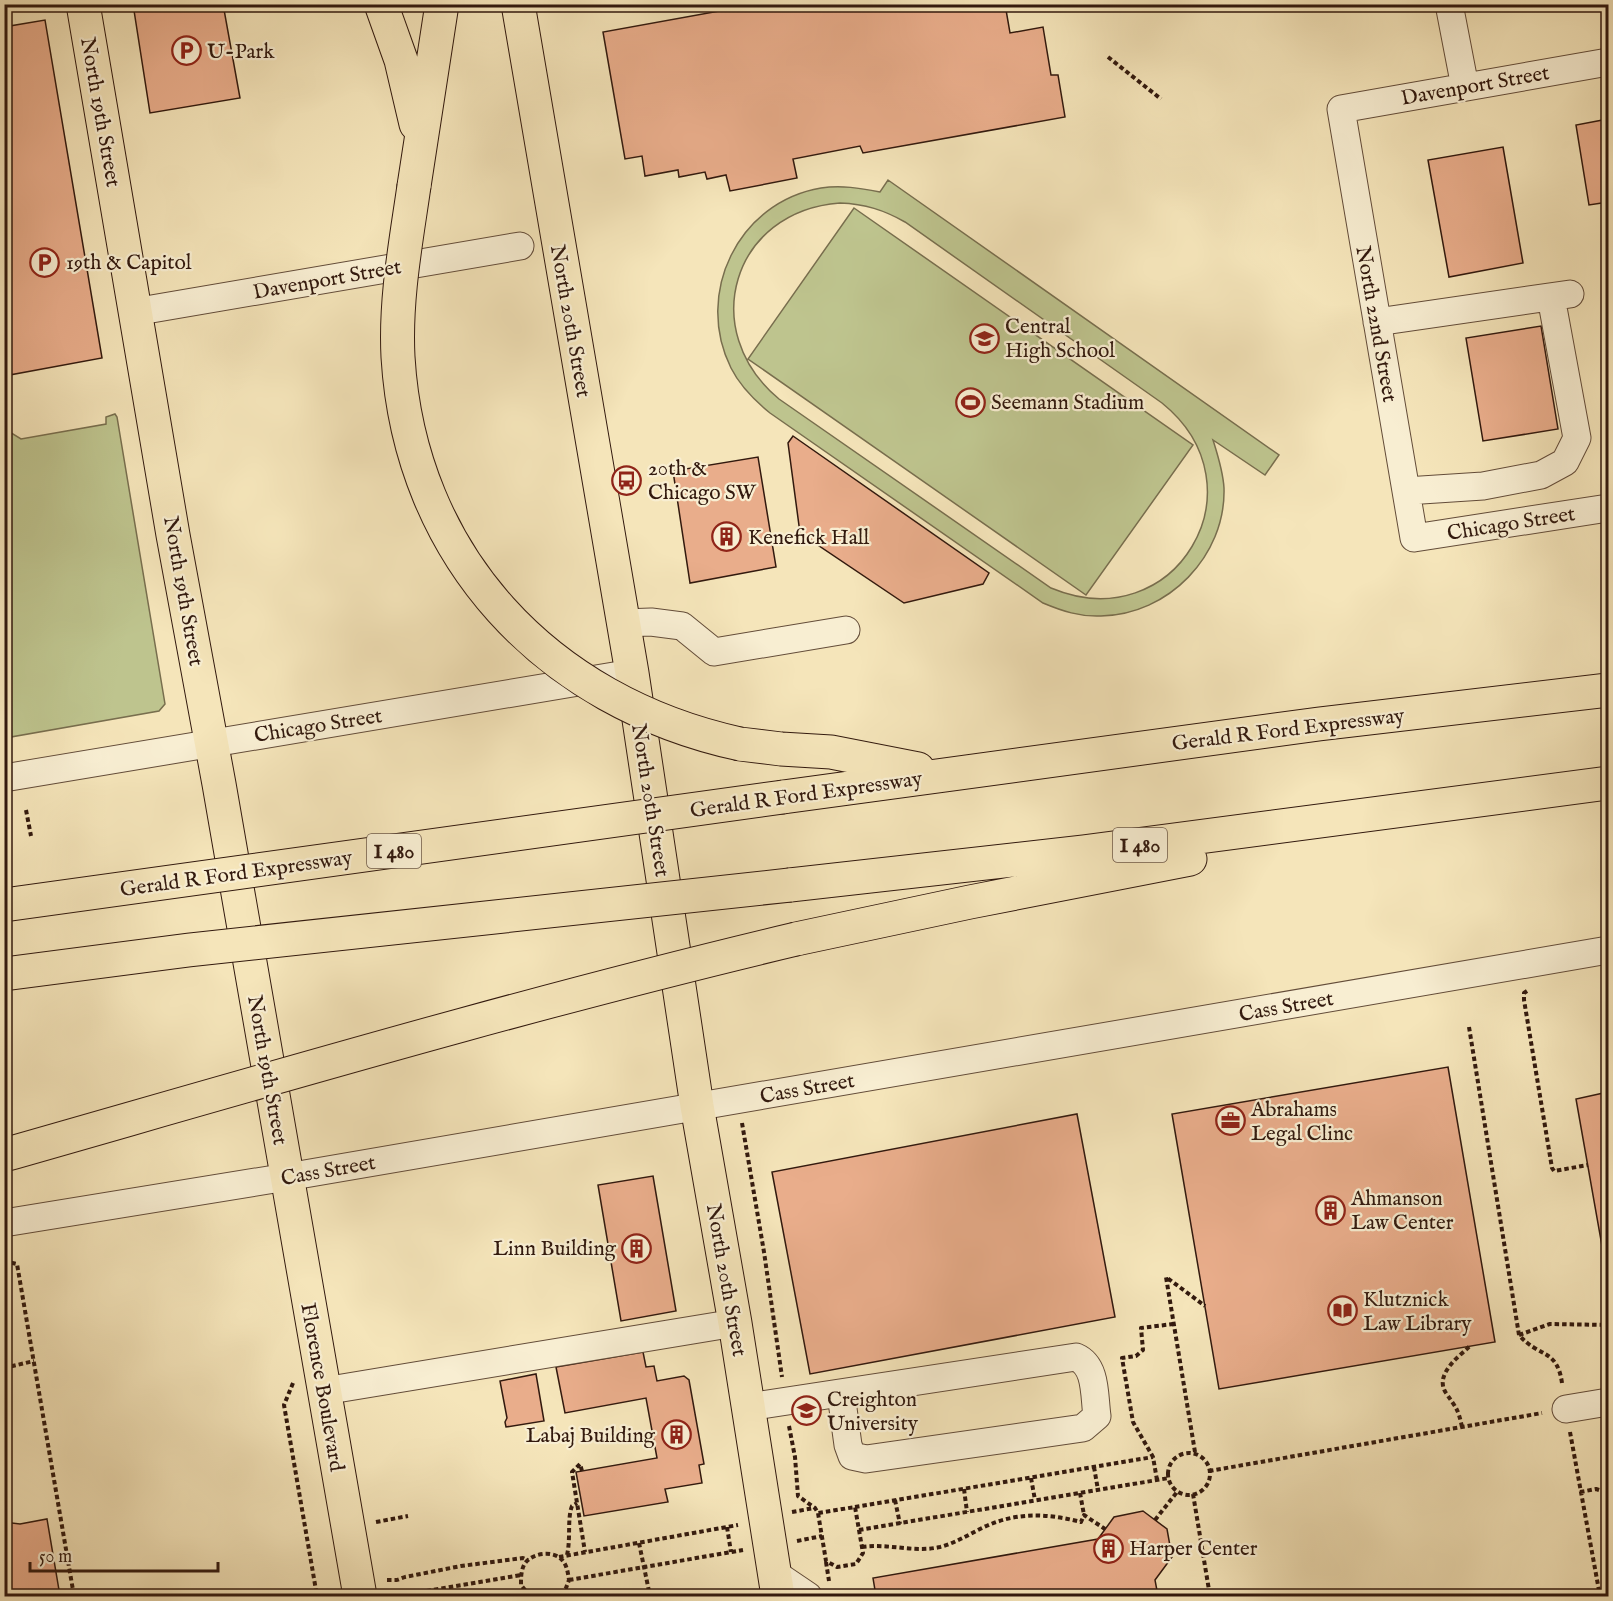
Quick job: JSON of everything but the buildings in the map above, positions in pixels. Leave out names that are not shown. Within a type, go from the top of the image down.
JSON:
[{"type":"main road","name":"North 19th Street","points":[[83,4],[134,312],[212,743],[287,1178]]},
{"type":"main road","points":[[381,4],[395,39],[407,81],[419,144]]},
{"type":"main road","points":[[442,4],[419,144],[398,309],[398,347],[405,417],[420,470],[436,511],[462,558],[492,599],[533,642],[563,667],[603,693],[656,718],[700,734],[740,744],[831,752],[943,774]]},
{"type":"main road","name":"North 20th Street","points":[[518,4],[632,674],[697,1106],[735,1323],[772,1558]]},
{"type":"main road","name":"Gerald R Ford Expressway","points":[[4,905],[943,774],[1319,724],[1608,690]]},
{"type":"main road","name":"I 480","points":[[4,974],[200,949],[1084,852],[1608,783]]},
{"type":"main road","points":[[4,1155],[493,1016],[796,939],[970,902],[1490,800]]},
{"type":"main road","name":"Florence Boulevard","points":[[287,1178],[324,1391],[378,1588]]},
{"type":"street","points":[[1449,4],[1465,87]]},
{"type":"street","name":"Davenport Street","points":[[1341,109],[1608,62]]},
{"type":"street","name":"North 22nd Street","points":[[1341,109],[1414,538]]},
{"type":"street","name":"Davenport Street","points":[[134,312],[519,246]]},
{"type":"street","points":[[1377,322],[1560,296],[1577,438],[1565,462],[1541,475],[1483,486],[1406,491]]},
{"type":"street","name":"Chicago Street","points":[[1414,538],[1608,508]]},
{"type":"street","points":[[623,623],[651,622],[682,626],[714,652],[846,630]]},
{"type":"street","name":"Chicago Street","points":[[4,778],[632,674]]},
{"type":"street","name":"Cass Street","points":[[4,1223],[287,1178],[1608,950]]},
{"type":"street","points":[[324,1391],[735,1323]]},
{"type":"street","points":[[748,1407],[1076,1357],[1084,1361],[1090,1371],[1097,1416],[1083,1428],[866,1459],[852,1456],[848,1445],[841,1394]]},
{"type":"street","points":[[1564,1397],[1608,1402]]},
{"type":"street","points":[[772,1558],[808,1596]]},
{"type":"path","points":[[1108,57],[1161,99]]},
{"type":"path","points":[[26,810],[31,836]]},
{"type":"path","points":[[1528,991],[1524,993],[1524,1000],[1552,1168],[1554,1171],[1588,1165]]},
{"type":"path","points":[[1469,1027],[1519,1335],[1531,1347],[1553,1358],[1558,1364],[1599,1596]]},
{"type":"path","points":[[741,1120],[764,1252],[795,1457],[798,1496],[815,1508],[818,1513],[826,1561],[837,1567],[856,1564],[863,1553],[855,1507]]},
{"type":"path","points":[[4,1261],[17,1264],[74,1596]]},
{"type":"path","points":[[1195,1452],[1176,1456],[1167,1468],[1171,1487],[1183,1496],[1202,1493],[1210,1480],[1207,1461],[1195,1452],[1166,1277],[1205,1306]]},
{"type":"path","points":[[1157,1480],[1154,1457],[1133,1422],[1122,1358],[1130,1358],[1140,1354],[1143,1350],[1141,1328],[1173,1323]]},
{"type":"path","points":[[1519,1335],[1550,1324],[1608,1325]]},
{"type":"path","points":[[1462,1427],[1459,1411],[1443,1385],[1448,1369],[1454,1360],[1470,1346]]},
{"type":"path","points":[[4,1368],[34,1361]]},
{"type":"path","points":[[294,1382],[285,1405],[317,1596]]},
{"type":"path","points":[[1209,1471],[1462,1427],[1564,1397]]},
{"type":"path","points":[[818,1513],[1154,1457]]},
{"type":"path","points":[[582,1471],[580,1464],[572,1472],[585,1552]]},
{"type":"path","points":[[1094,1467],[1098,1490]]},
{"type":"path","points":[[1031,1478],[1035,1500]]},
{"type":"path","points":[[859,1530],[1169,1478]]},
{"type":"path","points":[[964,1489],[967,1512]]},
{"type":"path","points":[[1580,1492],[1596,1490],[1608,1493]]},
{"type":"path","points":[[1155,1520],[1177,1492]]},
{"type":"path","points":[[862,1547],[875,1545],[920,1549],[940,1547],[998,1521],[1016,1516],[1049,1515],[1081,1522],[1084,1515],[1080,1493]]},
{"type":"path","points":[[1193,1494],[1210,1596]]},
{"type":"path","points":[[895,1500],[900,1524]]},
{"type":"path","points":[[567,1555],[570,1533],[569,1514],[572,1506],[577,1503]]},
{"type":"path","points":[[772,1558],[815,1508]]},
{"type":"path","points":[[1084,1515],[1105,1529]]},
{"type":"path","points":[[378,1533],[376,1522],[408,1516]]},
{"type":"path","points":[[559,1557],[752,1523],[772,1558]]},
{"type":"path","points":[[727,1527],[731,1552]]},
{"type":"path","points":[[639,1543],[650,1596]]},
{"type":"path","points":[[569,1580],[731,1552],[772,1558]]},
{"type":"path","points":[[530,1596],[521,1585],[524,1565],[539,1554],[549,1553],[564,1562],[569,1580],[557,1596]]},
{"type":"path","points":[[378,1588],[405,1577],[461,1566],[523,1558],[528,1560]]},
{"type":"path","points":[[378,1588],[385,1571]]},
{"type":"path","points":[[397,1596],[521,1575]]},
{"type":"green space","points":[[888,180],[1279,455],[1265,475],[1213,440],[1224,488],[1222,513],[1215,537],[1204,558],[1170,593],[1149,605],[1126,613],[1101,616],[1071,613],[1043,603],[770,413],[739,381],[731,368],[721,340],[718,311],[721,282],[731,256],[746,232],[767,212],[792,197],[821,188],[850,187],[880,192]],"holes":[[[840,203],[874,208],[905,222],[1162,403],[1192,437],[1206,475],[1205,512],[1192,546],[1168,574],[1135,593],[1096,598],[1051,588],[779,399],[754,371],[739,341],[734,309],[738,278],[752,251],[773,227],[803,211]]]},
{"type":"green space","name":"Seemann Stadium","points":[[854,208],[1193,445],[1086,595],[748,359]]},
{"type":"green space","points":[[115,414],[165,704],[159,711],[5,738],[5,429],[21,439],[106,424],[106,417]]},
{"type":"place","name":"U-Park","points":[[186,51]]},
{"type":"place","name":"19th & Capitol","points":[[45,262]]},
{"type":"place","name":"Central High School","points":[[984,338]]},
{"type":"place","name":"Seemann Stadium","points":[[970,402]]},
{"type":"place","name":"20th & Chicago SW","points":[[627,480]]},
{"type":"place","name":"Kenefick Hall","points":[[727,537]]},
{"type":"place","name":"Abrahams Legal Clinc","points":[[1230,1121]]},
{"type":"place","name":"Ahmanson Law Center","points":[[1330,1210]]},
{"type":"place","name":"Linn Building","points":[[637,1248]]},
{"type":"place","name":"Klutznick Law Library","points":[[1342,1311]]},
{"type":"place","name":"Creighton University","points":[[806,1411]]},
{"type":"place","name":"Labaj Building","points":[[676,1435]]},
{"type":"place","name":"Harper Center","points":[[1108,1548]]}]
